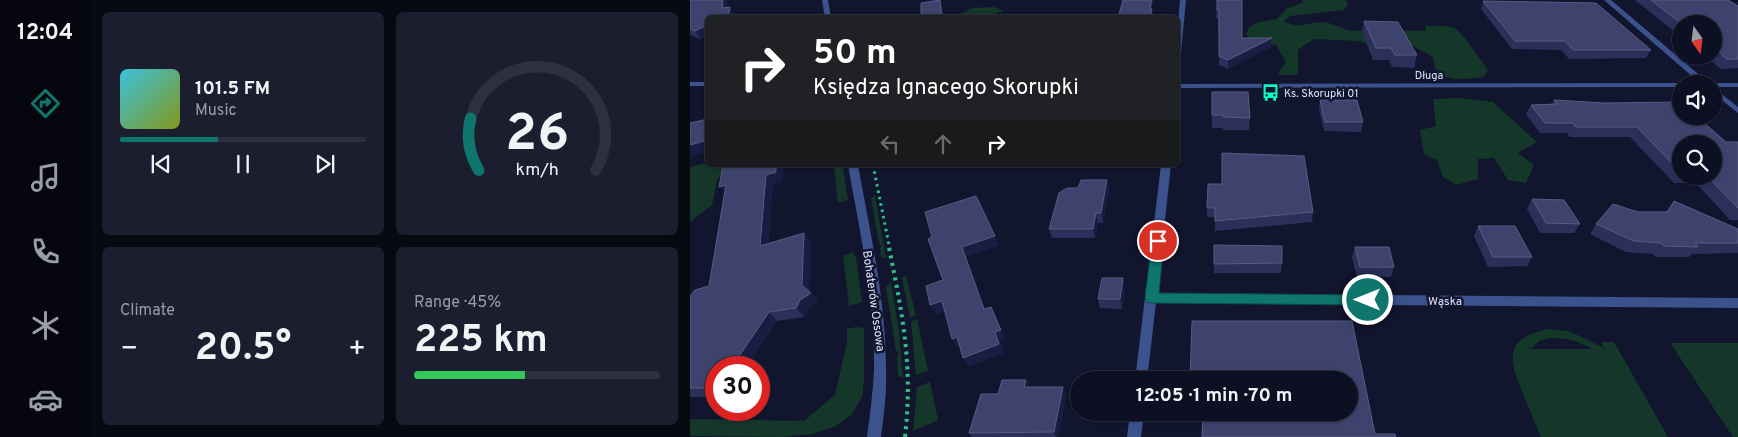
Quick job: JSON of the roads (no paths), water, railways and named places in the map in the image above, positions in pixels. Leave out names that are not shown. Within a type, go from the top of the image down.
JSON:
[{"type":"street","points":[[825,0],[828,15]]},
{"type":"street","points":[[1180,32],[1183,0]]},
{"type":"street","points":[[1607,0],[1695,75]]},
{"type":"street","points":[[690,84],[705,84]]},
{"type":"street","points":[[1722,85],[1738,85]]},
{"type":"street","name":"Długa","points":[[1180,86],[1672,86]]},
{"type":"street","points":[[1722,97],[1738,111]]},
{"type":"street","name":"Bohaterów Ossowa","points":[[853,167],[881,347],[880,401],[874,437]]},
{"type":"street","points":[[1142,371],[1166,167]]},
{"type":"street","name":"Wąska","points":[[1152,298],[1738,303]]},
{"type":"street","points":[[1134,437],[1136,421]]},
{"type":"place","name":"Ks. Skorupki 01","points":[[1270,93]]}]
